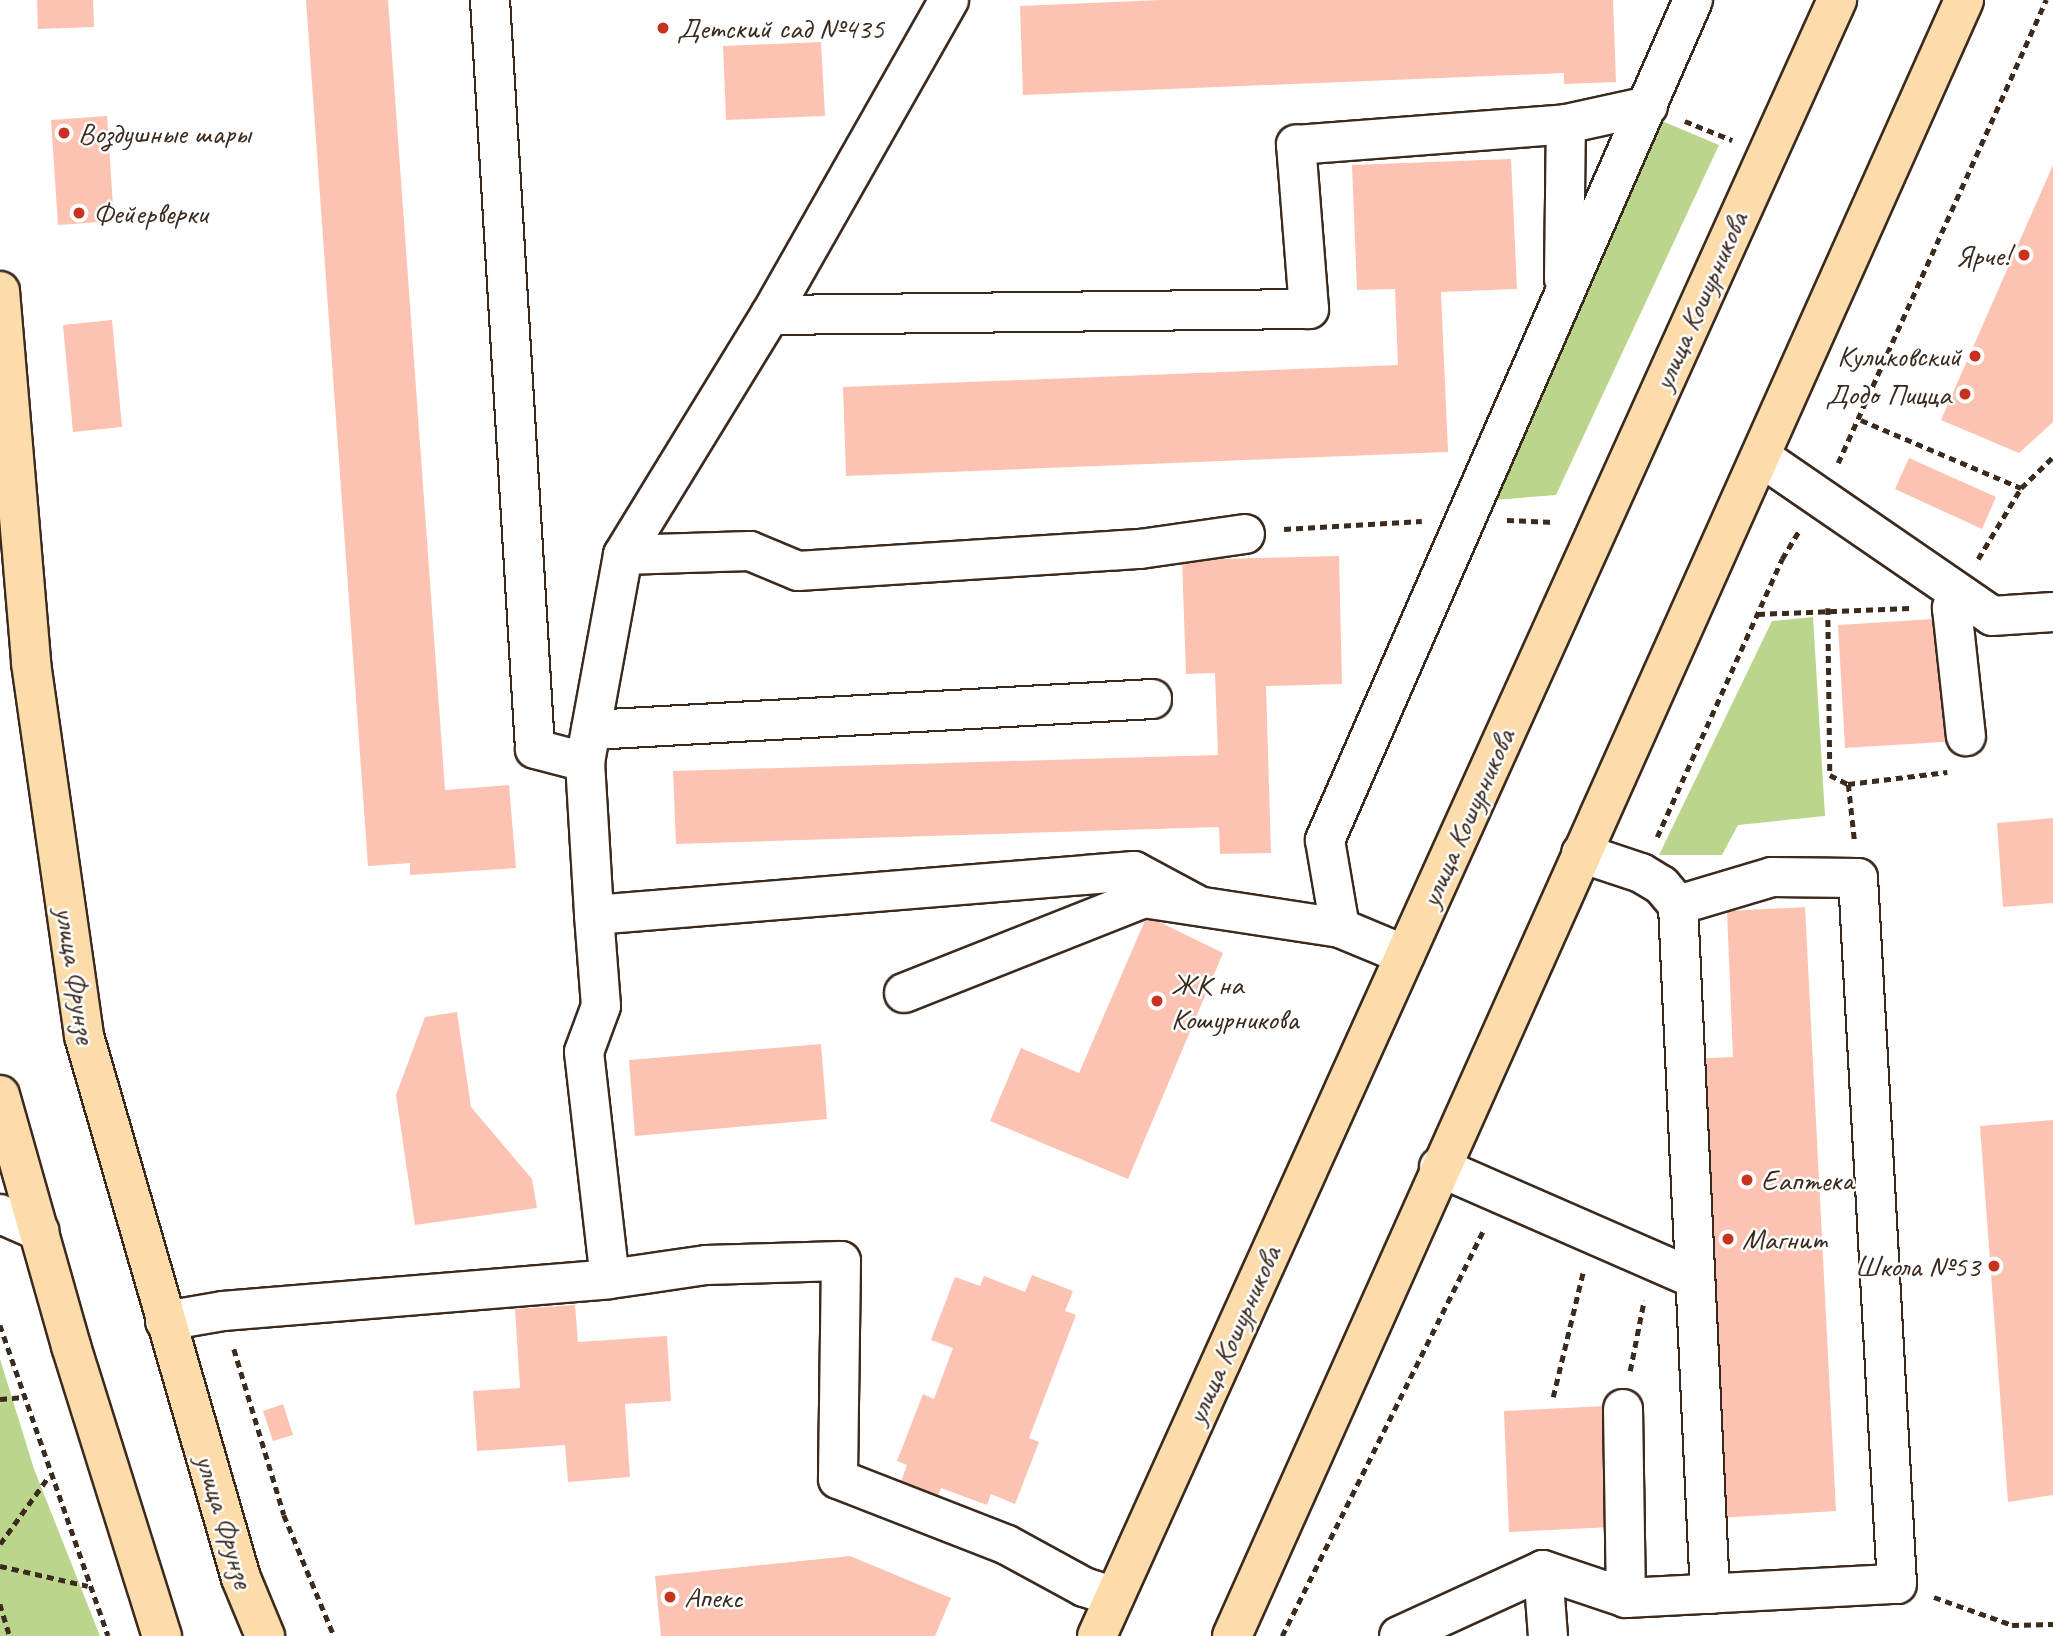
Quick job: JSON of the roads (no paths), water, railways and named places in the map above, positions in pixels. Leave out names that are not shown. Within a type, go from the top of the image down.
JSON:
[{"type":"main road","name":"улица Кошурникова","points":[[1097,1636],[1837,0]]},
{"type":"main road","points":[[1232,1636],[1438,1167],[1761,457],[1964,0]]},
{"type":"main road","name":"улица Фрунзе","points":[[0,291],[31,663],[84,1036],[240,1578],[265,1636]]},
{"type":"main road","points":[[0,1095],[38,1231],[162,1636]]},
{"type":"lane","points":[[489,0],[535,749],[1152,699]]},
{"type":"lane","points":[[610,1279],[584,1052],[601,1006],[594,915],[588,746],[623,555],[770,315],[949,0]]},
{"type":"lane","points":[[1340,928],[1325,840],[1470,518],[1693,0]]},
{"type":"lane","points":[[770,315],[1310,309],[1296,145],[1566,124],[1648,106]]},
{"type":"lane","points":[[1564,296],[1566,124]]},
{"type":"lane","points":[[1761,457],[1821,495],[1954,601],[1992,616],[2053,612]]},
{"type":"lane","points":[[623,555],[750,551],[798,571],[1140,549],[1245,534]]},
{"type":"lane","points":[[1954,601],[1966,736]]},
{"type":"lane","points":[[1581,853],[1641,873],[1661,885],[1678,905],[1710,1594]]},
{"type":"lane","points":[[594,915],[1135,871],[1199,906]]},
{"type":"lane","points":[[1399,1636],[1543,1570],[1626,1598],[1898,1584],[1858,878],[1772,877],[1678,905]]},
{"type":"lane","points":[[904,993],[1144,898],[1340,928],[1405,955]]},
{"type":"lane","points":[[1438,1167],[1500,1198],[1695,1279]]},
{"type":"lane","points":[[0,1214],[38,1231]]},
{"type":"lane","points":[[165,1321],[223,1311],[610,1279],[706,1265],[841,1261],[838,1479],[1007,1545],[1084,1587],[1114,1597]]},
{"type":"lane","points":[[1623,1409],[1626,1598]]},
{"type":"lane","points":[[1543,1570],[1548,1636]]},
{"type":"place","name":"Детский сад №435","points":[[663,28]]},
{"type":"place","name":"Воздушные шары","points":[[64,133]]},
{"type":"place","name":"Фейерверки","points":[[79,213]]},
{"type":"place","name":"Ярче!","points":[[2024,255]]},
{"type":"place","name":"Куликовский","points":[[1975,356]]},
{"type":"place","name":"Додо Пицца","points":[[1965,394]]},
{"type":"place","name":"ЖК на Кошурникова","points":[[1157,1001]]},
{"type":"place","name":"Еаптека","points":[[1747,1180]]},
{"type":"place","name":"Магнит","points":[[1728,1239]]},
{"type":"place","name":"Школа №53","points":[[1994,1266]]},
{"type":"place","name":"Апекс","points":[[670,1597]]}]
